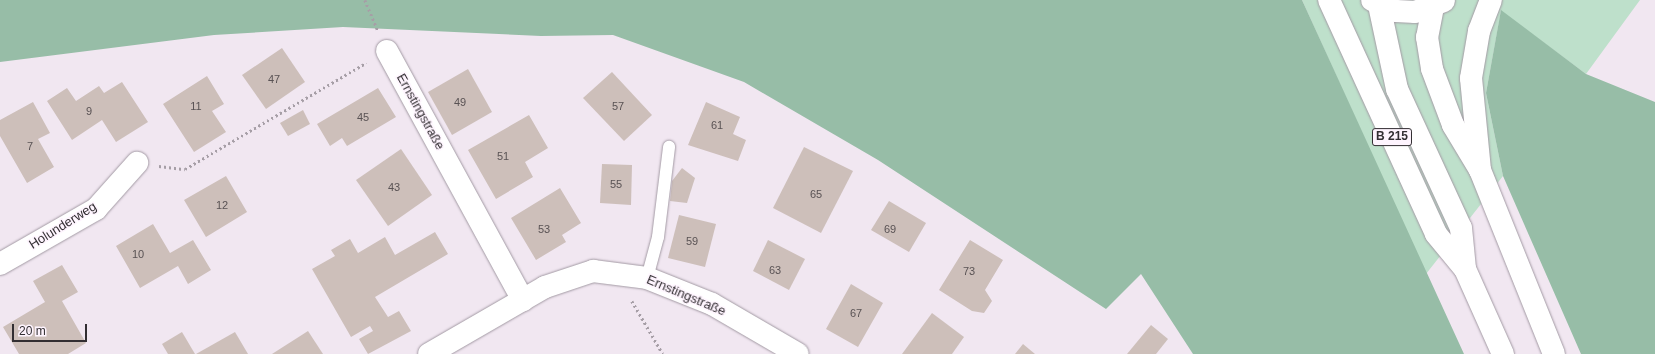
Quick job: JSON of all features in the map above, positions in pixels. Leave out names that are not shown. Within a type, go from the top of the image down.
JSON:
[{"type":"main road","name":"B 215","points":[[1329,0],[1436,234],[1465,269],[1503,354]]},
{"type":"main road","points":[[1480,170],[1471,78],[1479,31],[1491,0]]},
{"type":"main road","name":"B 215","points":[[1375,2],[1397,89],[1461,228],[1465,269]]},
{"type":"main road","name":"B 215","points":[[1375,2],[1396,11],[1439,4],[1427,37],[1432,69],[1453,125],[1480,170],[1554,354]]},
{"type":"main road","name":"Ernstingstraße","points":[[387,51],[523,300]]},
{"type":"main road","name":"Holunderweg","points":[[0,264],[96,209],[137,163]]},
{"type":"main road","name":"Ernstingstraße","points":[[429,354],[545,287],[593,271],[619,277],[647,278],[712,304],[798,354]]},
{"type":"lane","points":[[647,278],[658,237],[669,147]]},
{"type":"path","points":[[137,163],[185,168],[387,51],[365,0]]},
{"type":"path","points":[[619,277],[663,354]]},
{"type":"green space","points":[[0,0],[1302,0],[1464,354],[1193,354],[1141,274],[1106,309],[878,160],[744,82],[613,35],[541,36],[343,27],[214,35],[0,62]]},
{"type":"green space","points":[[1302,0],[1640,0],[1586,74],[1501,11],[1486,93],[1503,176],[1426,274]]},
{"type":"green space","points":[[1501,10],[1586,74],[1655,102],[1655,354],[1581,354],[1503,176],[1486,93]]},
{"type":"building","points":[[282,48],[305,82],[266,109],[242,75]]},
{"type":"building","points":[[468,69],[492,112],[452,135],[428,92]]},
{"type":"building","points":[[612,72],[652,115],[624,141],[583,98]]},
{"type":"building","points":[[207,76],[224,104],[212,111],[226,132],[194,152],[163,104]]},
{"type":"building","points":[[122,82],[148,122],[116,142],[102,120],[72,140],[47,101],[67,88],[76,101],[99,86],[104,93]]},
{"type":"building","points":[[378,88],[396,117],[347,146],[342,138],[330,146],[317,124]]},
{"type":"building","points":[[33,102],[50,133],[38,139],[54,167],[27,183],[0,136],[0,120]]},
{"type":"building","points":[[706,102],[740,117],[733,134],[746,140],[738,161],[688,145]]},
{"type":"building","points":[[303,110],[310,124],[288,136],[280,123]]},
{"type":"building","points":[[529,115],[548,148],[525,162],[533,177],[496,199],[468,150]]},
{"type":"building","points":[[804,147],[853,171],[821,233],[773,208]]},
{"type":"building","points":[[401,149],[432,195],[388,226],[356,180]]},
{"type":"building","points":[[602,164],[632,165],[631,205],[600,203]]},
{"type":"building","points":[[682,168],[695,178],[687,203],[670,201],[672,181]]},
{"type":"building","points":[[226,176],[247,212],[206,237],[184,200]]},
{"type":"building","points":[[560,188],[581,223],[562,235],[566,242],[536,260],[511,218]]},
{"type":"building","points":[[889,201],[926,223],[909,252],[871,230]]},
{"type":"building","points":[[679,215],[716,224],[705,267],[668,258]]},
{"type":"building","points":[[153,224],[170,253],[193,240],[211,270],[188,284],[178,266],[140,288],[116,246]]},
{"type":"building","points":[[435,232],[448,254],[375,297],[388,317],[399,311],[411,331],[368,354],[359,339],[373,331],[370,326],[351,337],[312,269],[335,256],[331,250],[350,239],[358,253],[385,237],[395,255]]},
{"type":"building","points":[[768,240],[805,259],[789,290],[753,271]]},
{"type":"building","points":[[970,240],[1003,260],[985,290],[992,301],[984,313],[972,311],[939,290]]},
{"type":"building","points":[[62,265],[78,292],[62,301],[86,343],[68,354],[19,354],[3,327],[45,302],[33,281]]},
{"type":"building","points":[[851,284],[883,303],[858,347],[826,329]]},
{"type":"building","points":[[932,313],[964,337],[952,354],[902,354]]},
{"type":"building","points":[[1151,325],[1168,339],[1156,354],[1127,354]]},
{"type":"building","points":[[308,331],[323,354],[272,354]]},
{"type":"building","points":[[182,332],[195,354],[168,354],[162,344]]},
{"type":"building","points":[[235,332],[248,354],[196,354]]},
{"type":"building","points":[[1023,344],[1035,354],[1015,354]]}]
